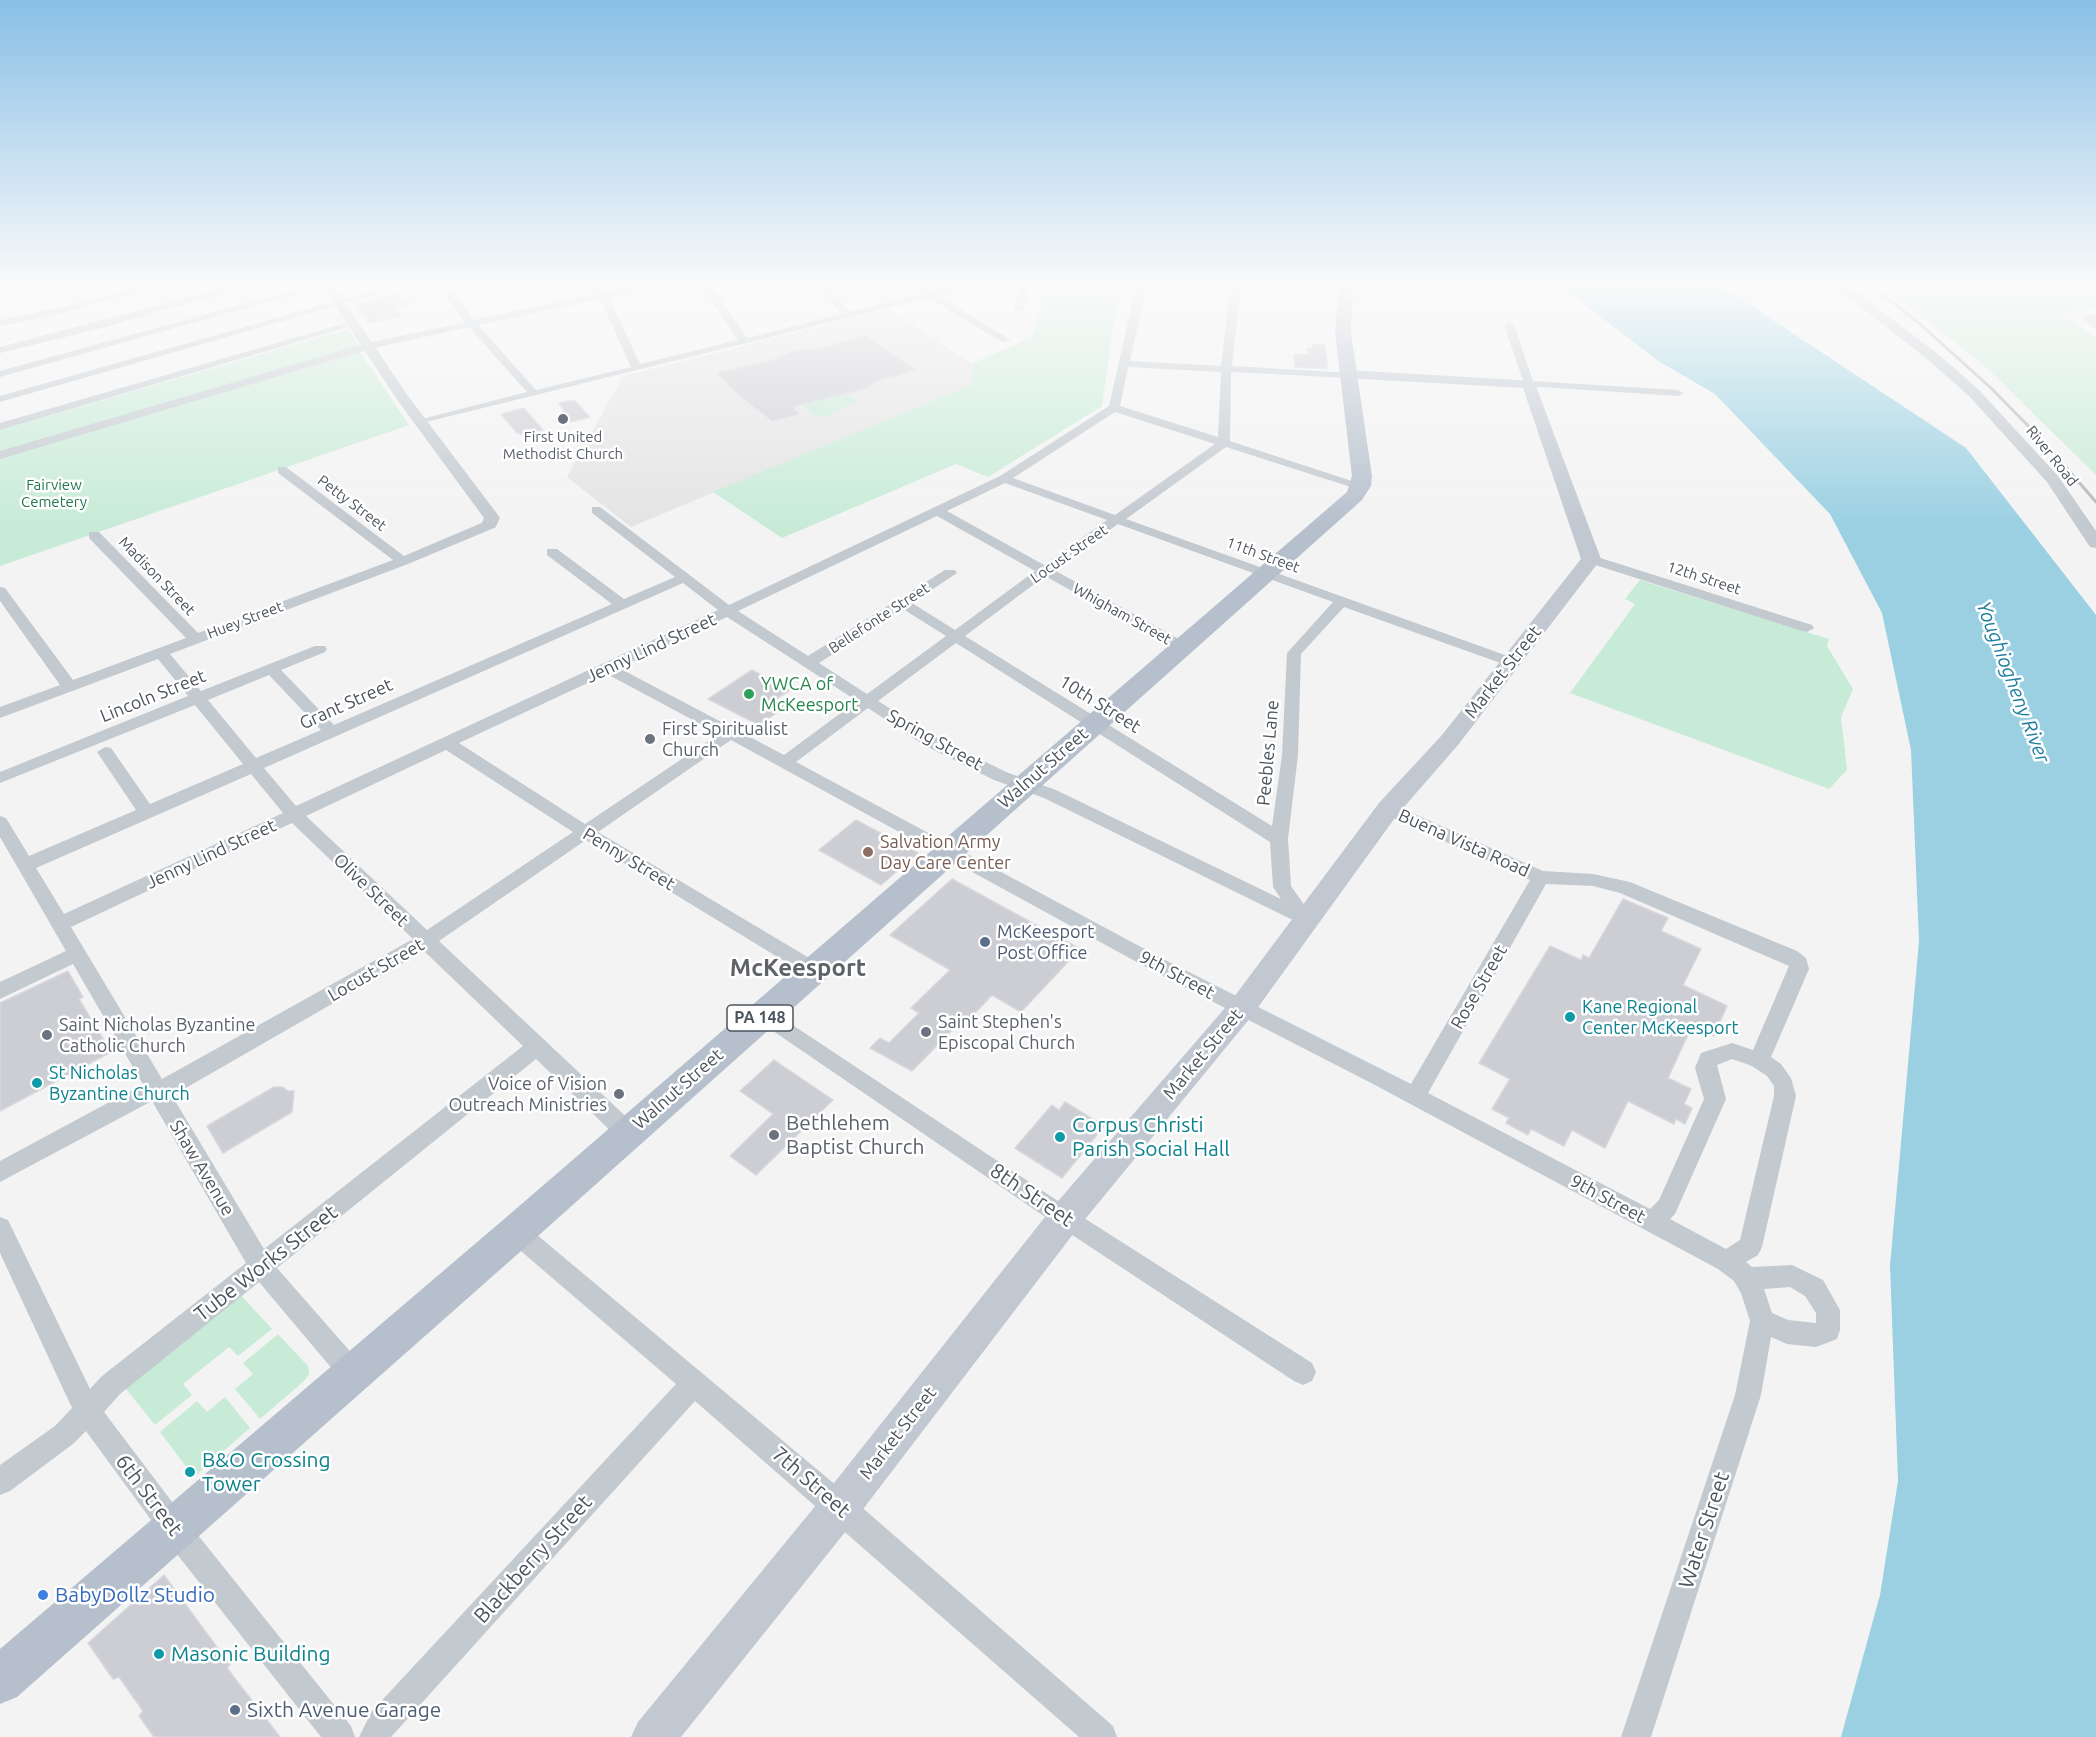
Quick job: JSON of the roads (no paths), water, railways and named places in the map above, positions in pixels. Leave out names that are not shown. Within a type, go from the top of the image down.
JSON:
[{"type":"main road","points":[[1347,364],[1361,486]]},
{"type":"main road","points":[[1348,375],[1529,384],[1591,559]]},
{"type":"main road","name":"Walnut Street","points":[[0,1680],[516,1232],[1180,646],[1355,496],[1361,486]]},
{"type":"main road","name":"Market Street","points":[[654,1737],[840,1507],[1065,1218],[1240,1009],[1388,809],[1450,740],[1591,559]]},
{"type":"street","points":[[0,374],[36,364]]},
{"type":"street","points":[[147,364],[153,369]]},
{"type":"street","points":[[0,428],[167,364]]},
{"type":"street","points":[[0,399],[175,364]]},
{"type":"street","points":[[0,455],[307,364]]},
{"type":"street","points":[[381,364],[492,518],[489,525]]},
{"type":"street","points":[[507,364],[534,394]]},
{"type":"street","points":[[635,364],[637,369]]},
{"type":"street","points":[[422,422],[657,364]]},
{"type":"street","points":[[1124,364],[1114,408],[1361,486]]},
{"type":"street","points":[[1125,364],[1348,375]]},
{"type":"street","points":[[1224,443],[1226,364]]},
{"type":"street","points":[[1522,364],[1529,384],[1678,393]]},
{"type":"street","name":"River Road","points":[[1940,364],[1974,393],[2053,479],[2096,543]]},
{"type":"street","name":"Jenny Lind Street","points":[[62,923],[608,668],[1004,479],[1114,408]]},
{"type":"street","name":"Locust Street","points":[[785,762],[1044,571],[1224,443]]},
{"type":"street","name":"Petty Street","points":[[282,470],[403,561]]},
{"type":"street","name":"11th Street","points":[[1004,479],[1511,662]]},
{"type":"street","name":"Spring Street","points":[[596,510],[728,611],[930,741],[1023,785],[1050,794],[1305,919]]},
{"type":"street","name":"Whigham Street","points":[[937,511],[1180,646]]},
{"type":"street","name":"Huey Street","points":[[0,713],[403,561],[489,525]]},
{"type":"street","name":"Madison Street","points":[[94,535],[195,639]]},
{"type":"street","points":[[552,552],[621,604]]},
{"type":"street","name":"12th Street","points":[[1591,559],[1807,628]]},
{"type":"street","name":"Bellefonte Street","points":[[808,663],[950,573]]},
{"type":"street","name":"Grant Street","points":[[24,866],[684,578]]},
{"type":"street","points":[[0,591],[69,686]]},
{"type":"street","name":"Peebles Lane","points":[[1305,919],[1282,888],[1279,839],[1290,755],[1294,654],[1342,601]]},
{"type":"street","name":"10th Street","points":[[901,602],[1279,839]]},
{"type":"street","name":"Lincoln Street","points":[[0,778],[320,649]]},
{"type":"street","name":"Olive Street","points":[[160,652],[294,815],[424,942],[628,1133]]},
{"type":"street","name":"9th Street","points":[[608,668],[950,850],[1240,1009],[1415,1097],[1726,1261],[1747,1279],[1762,1321]]},
{"type":"street","points":[[271,669],[332,731]]},
{"type":"street","name":"Locust Street","points":[[0,1172],[136,1098],[177,1083],[424,942],[731,733]]},
{"type":"street","name":"Penny Street","points":[[447,743],[585,832],[814,970]]},
{"type":"street","points":[[105,752],[146,812]]},
{"type":"street","name":"Buena Vista Road","points":[[1388,809],[1541,877]]},
{"type":"street","name":"Shaw Avenue","points":[[0,822],[24,866],[62,923],[156,1091],[261,1267],[353,1374]]},
{"type":"street","points":[[1541,877],[1593,880],[1624,887],[1790,956],[1798,963],[1799,969],[1759,1060]]},
{"type":"street","name":"Rose Street","points":[[1415,1097],[1541,877]]},
{"type":"street","points":[[0,992],[78,953]]},
{"type":"street","name":"8th Street","points":[[764,1014],[1065,1218],[1303,1372]]},
{"type":"street","name":"Tube Works Street","points":[[0,1481],[64,1435],[111,1385],[536,1047]]},
{"type":"street","points":[[1652,1222],[1667,1208],[1715,1099],[1706,1068],[1708,1059],[1732,1051],[1759,1060],[1774,1070],[1784,1084],[1785,1096],[1750,1247],[1726,1261]]},
{"type":"street","name":"6th Street","points":[[0,1228],[86,1410],[175,1529],[340,1737]]},
{"type":"street","name":"7th Street","points":[[516,1232],[840,1507],[1102,1737]]},
{"type":"street","points":[[1747,1279],[1792,1276],[1814,1288],[1828,1310],[1828,1330],[1816,1335],[1787,1332],[1762,1321]]},
{"type":"street","name":"Water Street","points":[[1636,1737],[1748,1395],[1762,1321]]},
{"type":"street","name":"Blackberry Street","points":[[374,1737],[383,1722],[694,1383]]},
{"type":"water","name":"Youghiogheny River","points":[[1664,364],[1839,364],[1966,448],[2096,615],[2096,1737],[1841,1737],[1880,1595],[1898,1481],[1890,1266],[1919,941],[1911,750],[1882,613],[1830,514],[1715,394]]},
{"type":"railway","points":[[1964,364],[2045,443],[2096,502]]},
{"type":"place","name":"First United Methodist Church","points":[[563,419]]},
{"type":"place","name":"YWCA of McKeesport","points":[[749,694]]},
{"type":"place","name":"First Spiritualist Church","points":[[650,739]]},
{"type":"place","name":"Salvation Army Day Care Center","points":[[868,852]]},
{"type":"place","name":"McKeesport Post Office","points":[[985,942]]},
{"type":"place","name":"Kane Regional Center McKeesport","points":[[1570,1017]]},
{"type":"place","name":"Saint Stephen's Episcopal Church","points":[[926,1032]]},
{"type":"place","name":"Saint Nicholas Byzantine Catholic Church","points":[[47,1035]]},
{"type":"place","name":"St Nicholas Byzantine Church","points":[[37,1083]]},
{"type":"place","name":"Voice of Vision Outreach Ministries","points":[[619,1094]]},
{"type":"place","name":"Bethlehem Baptist Church","points":[[774,1135]]},
{"type":"place","name":"Corpus Christi Parish Social Hall","points":[[1060,1137]]},
{"type":"place","name":"B&O Crossing Tower","points":[[190,1472]]},
{"type":"place","name":"BabyDollz Studio","points":[[43,1595]]},
{"type":"place","name":"Masonic Building","points":[[159,1654]]},
{"type":"place","name":"Sixth Avenue Garage","points":[[235,1710]]},
{"type":"district","name":"McKeesport","points":[[798,968]]},
{"type":"park label","name":"Fairview Cemetery","points":[[54,494]]}]
